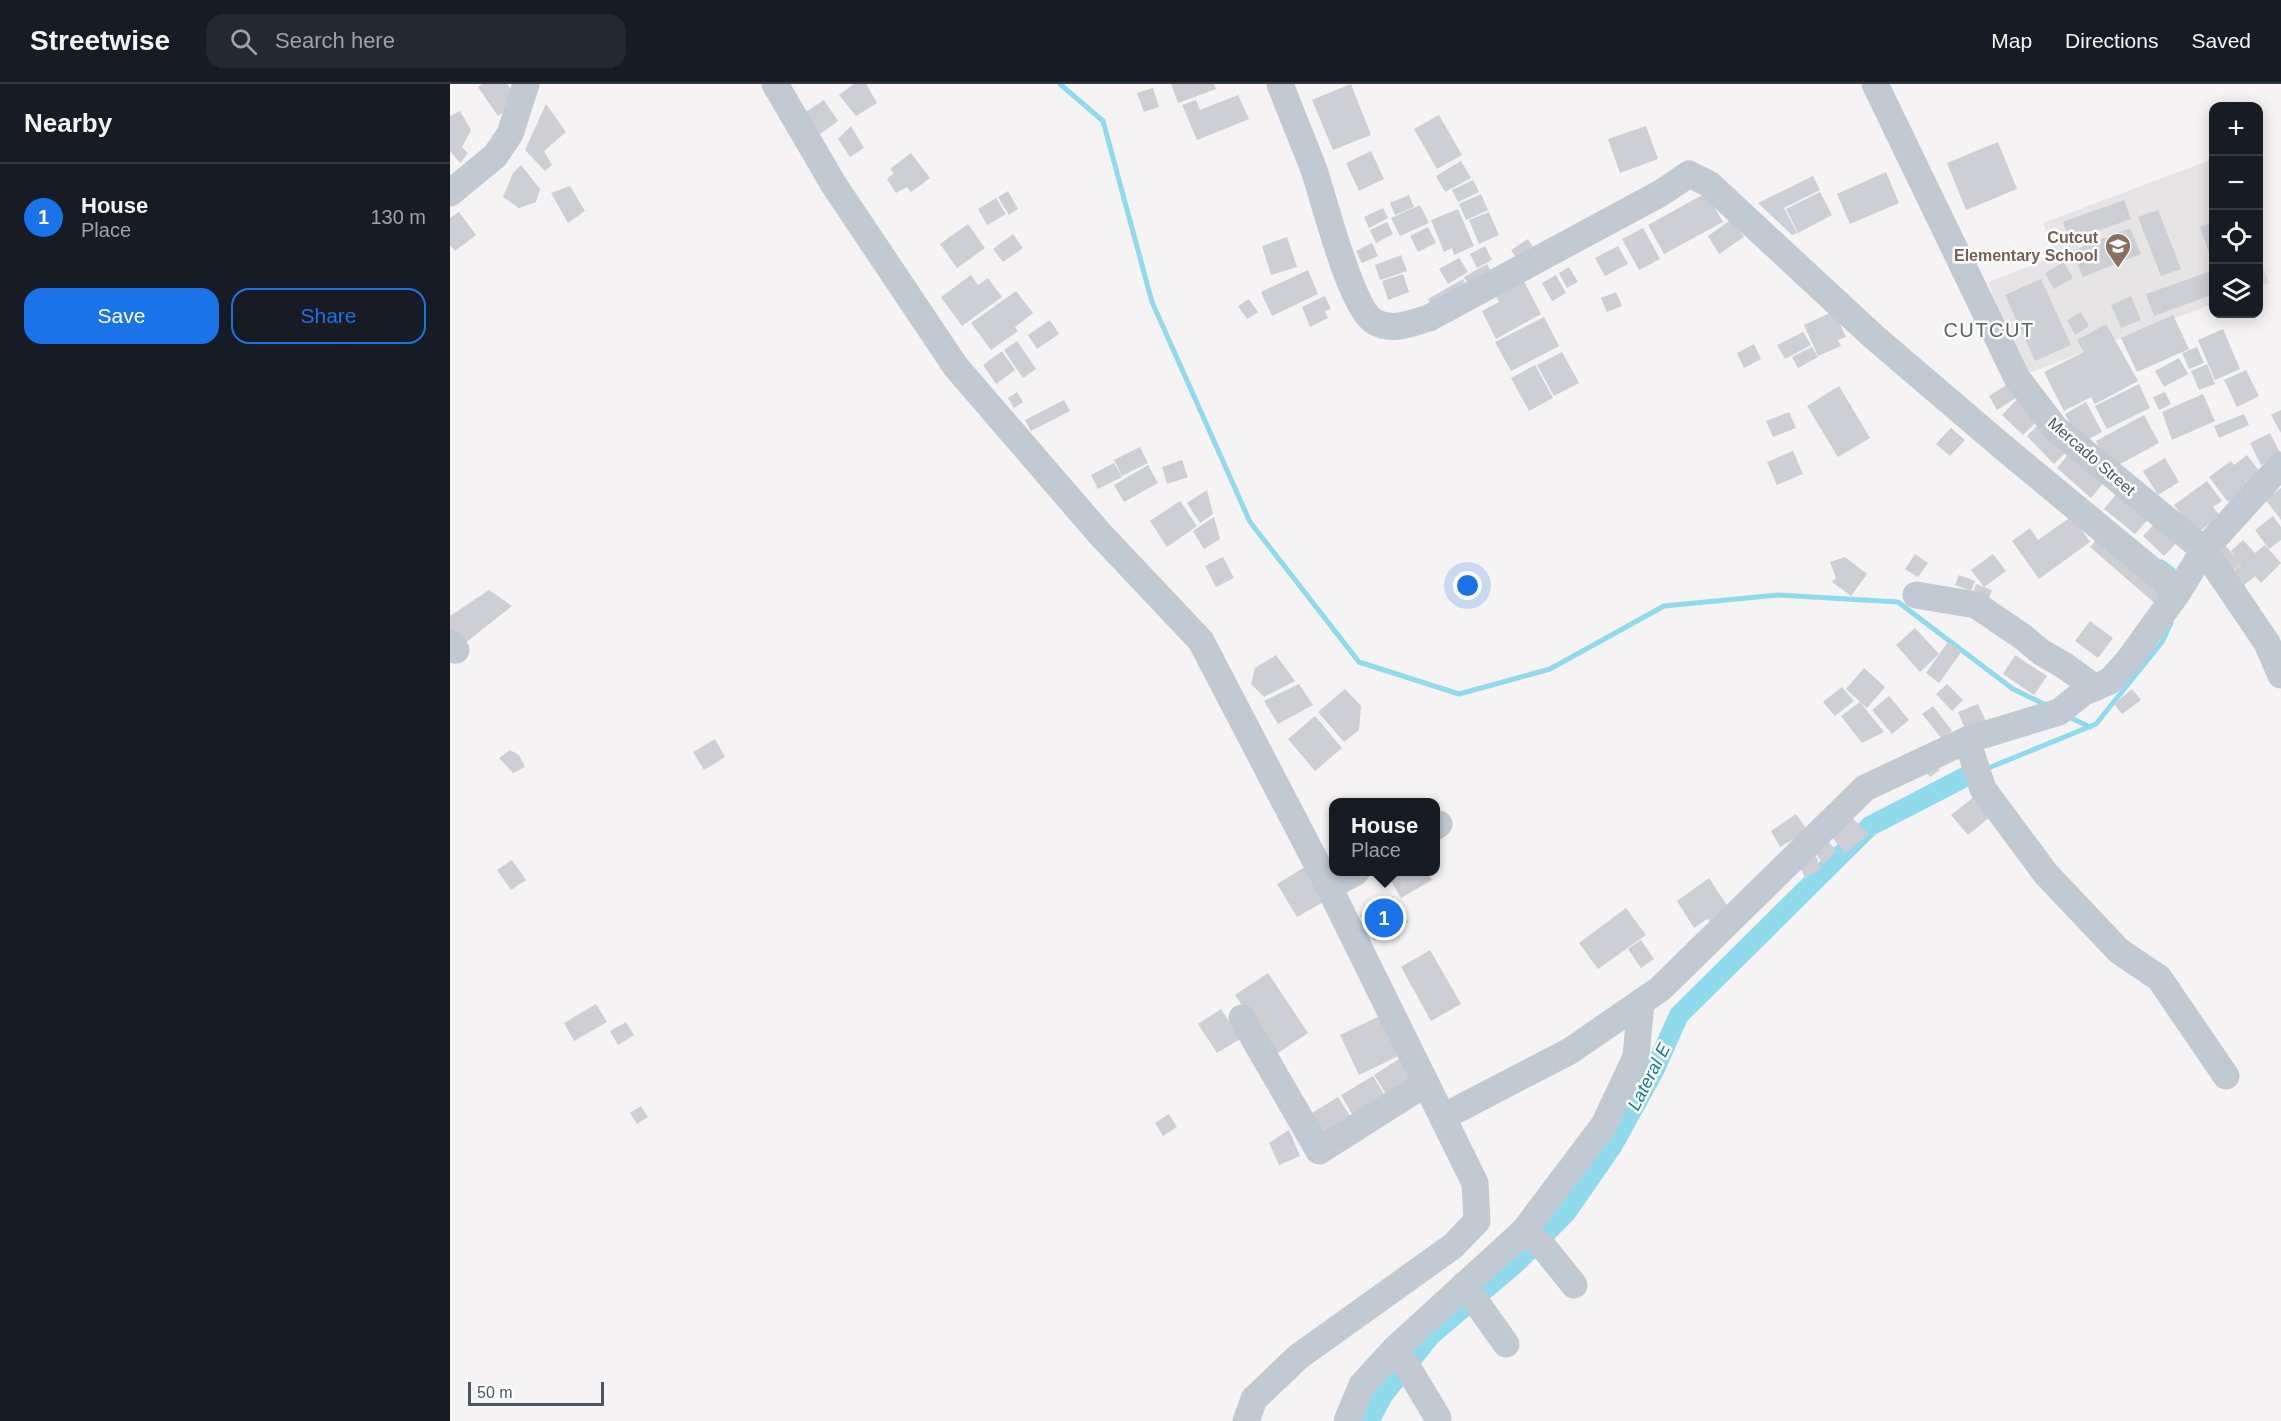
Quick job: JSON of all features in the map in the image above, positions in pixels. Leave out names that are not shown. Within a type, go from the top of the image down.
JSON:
[{"type":"street","points":[[450,193],[495,156],[510,134],[526,84]]},
{"type":"street","points":[[776,84],[834,185],[956,368],[1100,534],[1201,641],[1329,886],[1475,1184],[1477,1221],[1454,1246],[1298,1357],[1254,1399],[1246,1421]]},
{"type":"street","points":[[1280,84],[1314,170],[1344,265],[1362,306],[1374,322],[1395,328],[1429,318],[1661,193],[1689,174],[1709,184],[1883,344],[2178,592]]},
{"type":"street","name":"Mercado Street","points":[[1875,84],[2017,378],[2055,428],[2204,550],[2274,643],[2281,675]]},
{"type":"street","points":[[1443,1117],[1570,1051],[1660,989],[1865,788],[1967,740],[2060,712],[2089,690],[2110,681],[2128,662],[2178,592],[2204,550],[2281,465]]},
{"type":"street","points":[[1916,595],[1976,605],[2023,637],[2089,690]]},
{"type":"street","points":[[1967,740],[1983,789],[2046,874],[2119,951],[2159,978],[2226,1076]]},
{"type":"street","points":[[1329,886],[1348,876]]},
{"type":"street","points":[[1347,1421],[1362,1385],[1401,1357],[1533,1239],[1604,1125],[1636,1058],[1641,1002]]},
{"type":"street","points":[[1242,1018],[1318,1151],[1426,1083]]},
{"type":"street","points":[[1533,1239],[1574,1286]]},
{"type":"street","points":[[1471,1294],[1506,1344]]},
{"type":"street","points":[[1401,1357],[1438,1418]]},
{"type":"shaded area","name":"Cutcut Elementary School","points":[[2209,161],[2209,305],[2023,375],[1988,282],[2056,256],[2043,223]]},
{"type":"shaded area","points":[[2263,267],[2269,283],[2263,285]]},
{"type":"building","points":[[482,84],[507,84],[520,101],[498,116],[478,87]]},
{"type":"building","points":[[854,84],[866,84],[877,103],[856,116],[839,95]]},
{"type":"building","points":[[1171,84],[1214,84],[1216,89],[1178,103]]},
{"type":"building","points":[[1351,84],[1371,135],[1333,150],[1312,100]]},
{"type":"building","points":[[1153,88],[1159,107],[1144,112],[1137,93]]},
{"type":"building","points":[[1238,95],[1249,119],[1197,140],[1182,105],[1196,100],[1200,110]]},
{"type":"building","points":[[824,100],[838,121],[819,135],[804,113]]},
{"type":"building","points":[[546,104],[566,132],[544,151],[552,165],[545,171],[525,150]]},
{"type":"building","points":[[460,111],[471,130],[462,147],[468,153],[460,163],[450,151],[450,116]]},
{"type":"building","points":[[1439,115],[1462,155],[1437,169],[1414,129]]},
{"type":"building","points":[[851,126],[864,148],[850,157],[838,139]]},
{"type":"building","points":[[1646,126],[1658,159],[1620,173],[1608,139]]},
{"type":"building","points":[[1998,142],[2017,189],[1966,210],[1947,163]]},
{"type":"building","points":[[1371,151],[1384,179],[1359,191],[1346,163]]},
{"type":"building","points":[[911,153],[930,178],[911,192],[907,187],[896,193],[887,179],[894,173],[890,169]]},
{"type":"building","points":[[1461,161],[1471,178],[1445,192],[1436,176]]},
{"type":"building","points":[[521,165],[540,189],[536,202],[519,208],[503,197],[513,173]]},
{"type":"building","points":[[1886,172],[1899,203],[1850,224],[1837,194]]},
{"type":"building","points":[[1813,176],[1820,190],[1784,208],[1797,233],[1792,235],[1758,203]]},
{"type":"building","points":[[1473,180],[1479,192],[1458,202],[1452,190]]},
{"type":"building","points":[[570,186],[585,211],[568,223],[551,193]]},
{"type":"building","points":[[1008,191],[1018,209],[1009,215],[998,197]]},
{"type":"building","points":[[1820,192],[1832,215],[1798,233],[1786,209]]},
{"type":"building","points":[[1706,193],[1723,222],[1664,254],[1648,225]]},
{"type":"building","points":[[1481,194],[1488,210],[1466,220],[1459,204]]},
{"type":"building","points":[[1409,195],[1414,207],[1395,215],[1390,203]]},
{"type":"building","points":[[996,198],[1006,214],[987,225],[978,209]]},
{"type":"building","name":"Cutcut Elementary School","points":[[2124,200],[2131,219],[2070,241],[2063,222]]},
{"type":"building","points":[[1420,205],[1429,223],[1400,236],[1391,218]]},
{"type":"building","points":[[1383,208],[1388,218],[1369,228],[1364,217]]},
{"type":"building","points":[[1458,209],[1474,246],[1454,255],[1452,248],[1444,252],[1431,220]]},
{"type":"building","name":"Cutcut Elementary School","points":[[2158,210],[2181,269],[2161,276],[2138,217]]},
{"type":"building","points":[[459,212],[476,235],[455,251],[450,245],[450,218]]},
{"type":"building","points":[[1489,212],[1499,235],[1479,244],[1469,220]]},
{"type":"building","points":[[1732,219],[1744,237],[1719,254],[1708,236]]},
{"type":"building","points":[[1387,222],[1393,234],[1376,243],[1370,230]]},
{"type":"building","points":[[968,224],[985,248],[957,268],[940,244]]},
{"type":"building","points":[[2209,224],[2209,253],[2200,227]]},
{"type":"building","points":[[1428,227],[1436,243],[1418,252],[1410,236]]},
{"type":"building","points":[[1643,228],[1660,259],[1639,270],[1622,239]]},
{"type":"building","name":"Cutcut Elementary School","points":[[2130,228],[2141,254],[2083,277],[2072,251]]},
{"type":"building","points":[[1013,234],[1023,248],[1003,262],[993,249]]},
{"type":"building","points":[[1287,237],[1297,267],[1271,275],[1262,246]]},
{"type":"building","points":[[1528,239],[1537,253],[1520,263],[1511,250]]},
{"type":"building","points":[[1372,243],[1378,256],[1362,263],[1356,251]]},
{"type":"building","points":[[1485,246],[1492,260],[1477,268],[1470,254]]},
{"type":"building","points":[[1618,246],[1628,264],[1605,276],[1595,258]]},
{"type":"building","points":[[1401,255],[1407,271],[1380,280],[1375,265]]},
{"type":"building","points":[[1459,258],[1468,272],[1448,284],[1439,269]]},
{"type":"building","points":[[2064,262],[2073,278],[2054,289],[2045,273]]},
{"type":"building","points":[[1487,264],[1493,275],[1470,288],[1464,277]]},
{"type":"building","points":[[1569,267],[1578,282],[1567,288],[1559,273]]},
{"type":"building","points":[[1308,270],[1318,294],[1272,316],[1261,292]]},
{"type":"building","points":[[1519,272],[1541,314],[1496,339],[1482,311],[1499,302],[1494,293]]},
{"type":"building","points":[[2209,272],[2209,296],[2154,316],[2146,294]]},
{"type":"building","points":[[1403,274],[1409,292],[1388,300],[1382,281]]},
{"type":"building","points":[[971,275],[978,285],[988,278],[1002,297],[962,326],[941,297]]},
{"type":"building","points":[[1556,275],[1566,293],[1552,301],[1542,283]]},
{"type":"building","points":[[1463,279],[1469,290],[1434,310],[1428,299]]},
{"type":"building","name":"Cutcut Elementary School","points":[[2041,279],[2071,345],[2035,361],[2005,295]]},
{"type":"building","points":[[1016,291],[1033,313],[1015,327],[1018,331],[991,350],[971,323]]},
{"type":"building","points":[[1616,292],[1622,306],[1607,312],[1601,298]]},
{"type":"building","points":[[1325,296],[1331,309],[1325,311],[1328,318],[1310,327],[1302,307]]},
{"type":"building","name":"Cutcut Elementary School","points":[[2131,296],[2141,320],[2121,328],[2111,305]]},
{"type":"building","points":[[1249,299],[1258,312],[1247,319],[1238,306]]},
{"type":"building","points":[[1834,311],[1846,337],[1838,340],[1841,346],[1818,356],[1804,325]]},
{"type":"building","name":"Cutcut Elementary School","points":[[2081,312],[2089,326],[2075,335],[2067,320]]},
{"type":"building","points":[[2173,315],[2189,349],[2137,372],[2121,338]]},
{"type":"building","points":[[1544,317],[1559,346],[1511,371],[1495,342]]},
{"type":"building","points":[[1050,320],[1059,334],[1037,349],[1028,335]]},
{"type":"building","points":[[2106,324],[2138,381],[2095,404],[2091,397],[2064,411],[2044,372],[2084,352],[2077,340]]},
{"type":"building","points":[[2223,329],[2240,369],[2215,380],[2198,340]]},
{"type":"building","points":[[1803,332],[1811,345],[1785,359],[1777,345]]},
{"type":"building","points":[[1017,341],[1036,369],[1023,378],[1004,350]]},
{"type":"building","points":[[1754,344],[1761,359],[1744,368],[1737,353]]},
{"type":"building","points":[[1812,347],[1818,357],[1798,368],[1792,357]]},
{"type":"building","points":[[2197,347],[2204,363],[2189,369],[2182,353]]},
{"type":"building","points":[[1002,351],[1015,370],[996,384],[983,365]]},
{"type":"building","points":[[1562,352],[1579,383],[1554,396],[1537,365]]},
{"type":"building","points":[[2179,358],[2188,374],[2164,387],[2155,371]]},
{"type":"building","points":[[2207,364],[2215,384],[2199,390],[2191,371]]},
{"type":"building","points":[[1535,365],[1553,398],[1529,411],[1511,378]]},
{"type":"building","points":[[2246,370],[2259,396],[2237,407],[2224,380]]},
{"type":"building","points":[[2011,382],[2019,396],[1997,410],[1989,396]]},
{"type":"building","points":[[2139,384],[2150,408],[2107,429],[2095,406]]},
{"type":"building","points":[[1839,386],[1870,438],[1838,457],[1807,406]]},
{"type":"building","points":[[1017,392],[1023,402],[1014,408],[1008,398]]},
{"type":"building","points":[[2165,392],[2171,404],[2159,410],[2153,397]]},
{"type":"building","points":[[2203,394],[2215,421],[2172,440],[2162,412]]},
{"type":"building","points":[[2019,397],[2040,418],[2023,435],[2002,415]]},
{"type":"building","points":[[1064,400],[1070,411],[1031,431],[1025,420]]},
{"type":"building","points":[[2086,402],[2102,432],[2081,443],[2065,414]]},
{"type":"building","points":[[2281,410],[2281,433],[2271,415]]},
{"type":"building","points":[[1789,412],[1796,428],[1773,437],[1766,421]]},
{"type":"building","points":[[2244,414],[2249,425],[2219,438],[2214,426]]},
{"type":"building","points":[[2144,415],[2159,443],[2111,469],[2096,441]]},
{"type":"building","points":[[2040,423],[2068,450],[2054,464],[2027,436]]},
{"type":"building","points":[[1951,428],[1965,440],[1950,456],[1936,444]]},
{"type":"building","points":[[2270,433],[2281,455],[2261,465],[2250,443]]},
{"type":"building","points":[[1140,447],[1148,463],[1122,476],[1114,460]]},
{"type":"building","points":[[2072,450],[2106,480],[2091,498],[2057,468]]},
{"type":"building","points":[[1793,451],[1803,474],[1777,485],[1767,462]]},
{"type":"building","points":[[2247,455],[2262,475],[2257,495],[2242,476],[2257,498],[2239,494],[2228,502],[2209,477],[2231,461],[2234,465]]},
{"type":"building","points":[[2165,458],[2179,482],[2158,495],[2143,471]]},
{"type":"building","points":[[1182,460],[1188,477],[1167,484],[1162,467]]},
{"type":"building","points":[[1114,463],[1122,477],[1098,489],[1091,475]]},
{"type":"building","points":[[1148,465],[1158,483],[1124,502],[1114,485]]},
{"type":"building","points":[[2207,481],[2222,501],[2213,507],[2220,516],[2196,534],[2174,505]]},
{"type":"building","points":[[2281,488],[2281,520],[2265,499]]},
{"type":"building","points":[[1207,490],[1213,514],[1200,523],[1187,503]]},
{"type":"building","points":[[2119,491],[2150,517],[2135,534],[2104,509]]},
{"type":"building","points":[[1180,501],[1197,526],[1167,547],[1150,521]]},
{"type":"building","points":[[2072,516],[2090,542],[2039,579],[2012,541],[2030,528],[2038,540]]},
{"type":"building","points":[[2273,516],[2281,527],[2281,540],[2269,549],[2255,530]]},
{"type":"building","points":[[1214,517],[1220,539],[1204,549],[1193,531]]},
{"type":"building","points":[[2157,521],[2179,540],[2164,556],[2143,536]]},
{"type":"building","points":[[2101,534],[2170,594],[2159,607],[2090,547]]},
{"type":"building","points":[[2243,540],[2255,553],[2265,545],[2281,563],[2261,583],[2255,576],[2243,586],[2232,573],[2242,563],[2229,574],[2213,555],[2225,545],[2236,558],[2231,551]]},
{"type":"building","points":[[1915,554],[1928,563],[1918,577],[1905,569]]},
{"type":"building","points":[[1993,554],[2006,571],[1984,587],[1971,570]]},
{"type":"building","points":[[1223,557],[1234,578],[1216,587],[1205,566]]},
{"type":"building","points":[[1845,557],[1867,574],[1851,596],[1832,582],[1836,578],[1830,562]]},
{"type":"building","points":[[1959,575],[1975,581],[1971,591],[1955,585]]},
{"type":"building","points":[[1976,584],[1992,590],[1989,598],[1973,593]]},
{"type":"building","points":[[489,590],[512,606],[464,644],[450,632],[450,616]]},
{"type":"building","points":[[2090,621],[2113,638],[2098,658],[2075,641]]},
{"type":"building","points":[[1915,628],[1939,654],[1920,672],[1896,645]]},
{"type":"building","points":[[1948,642],[1962,651],[1939,683],[1926,673]]},
{"type":"building","points":[[1276,655],[1295,681],[1264,697],[1251,684],[1255,668]]},
{"type":"building","points":[[2015,655],[2047,676],[2034,695],[2003,674]]},
{"type":"building","points":[[1864,668],[1885,687],[1867,708],[1846,689]]},
{"type":"building","points":[[1299,684],[1313,705],[1278,724],[1264,701]]},
{"type":"building","points":[[1947,684],[1963,700],[1952,711],[1936,694]]},
{"type":"building","points":[[1842,687],[1854,701],[1835,716],[1823,702]]},
{"type":"building","points":[[1345,689],[1361,706],[1359,730],[1344,742],[1318,712]]},
{"type":"building","points":[[2132,689],[2141,700],[2122,714],[2114,704]]},
{"type":"building","points":[[1889,696],[1909,720],[1892,734],[1872,710]]},
{"type":"building","points":[[1860,702],[1884,732],[1862,743],[1841,716]]},
{"type":"building","points":[[1978,704],[1986,722],[1966,731],[1958,712]]},
{"type":"building","points":[[1933,706],[1952,731],[1942,739],[1922,714]]},
{"type":"building","points":[[1315,716],[1342,748],[1315,771],[1288,739]]},
{"type":"building","points":[[715,739],[725,757],[704,770],[693,752]]},
{"type":"building","points":[[510,750],[519,755],[525,767],[513,773],[499,758]]},
{"type":"building","points":[[1934,761],[1940,770],[1930,777],[1924,769]]},
{"type":"building","points":[[1974,797],[1990,817],[1968,835],[1951,815]]},
{"type":"building","points":[[1847,813],[1869,834],[1845,854],[1829,833]]},
{"type":"building","points":[[1796,814],[1808,831],[1780,847],[1771,831]]},
{"type":"building","points":[[1827,840],[1837,851],[1823,864],[1814,851]]},
{"type":"building","points":[[1814,851],[1821,869],[1805,878],[1800,866]]},
{"type":"building","points":[[512,860],[526,880],[511,890],[497,870]]},
{"type":"building","points":[[1305,867],[1325,901],[1297,917],[1277,884]]},
{"type":"building","points":[[1388,876],[1430,876],[1432,880],[1401,898]]},
{"type":"building","points":[[1709,878],[1728,907],[1711,922],[1707,919],[1694,928],[1677,901]]},
{"type":"building","points":[[1393,896],[1408,922],[1374,940],[1360,915]]},
{"type":"building","points":[[1626,908],[1646,935],[1598,969],[1579,943]]},
{"type":"building","points":[[1641,940],[1654,959],[1641,968],[1628,949]]},
{"type":"building","points":[[1430,950],[1461,1004],[1431,1021],[1401,967]]},
{"type":"building","points":[[1268,973],[1308,1033],[1275,1055],[1235,995]]},
{"type":"building","points":[[596,1004],[607,1022],[574,1041],[564,1023]]},
{"type":"building","points":[[1221,1009],[1240,1039],[1217,1053],[1198,1024]]},
{"type":"building","points":[[1386,1013],[1405,1053],[1359,1075],[1340,1035]]},
{"type":"building","points":[[626,1022],[634,1035],[618,1045],[610,1031]]},
{"type":"building","points":[[1405,1055],[1421,1081],[1390,1100],[1374,1075]]},
{"type":"building","points":[[1373,1076],[1388,1101],[1356,1121],[1341,1095]]},
{"type":"building","points":[[1338,1097],[1354,1122],[1323,1141],[1307,1116]]},
{"type":"building","points":[[641,1106],[648,1117],[637,1124],[630,1113]]},
{"type":"building","points":[[1169,1114],[1177,1127],[1163,1136],[1155,1123]]},
{"type":"building","points":[[1289,1130],[1300,1156],[1279,1165],[1269,1143]]},
{"type":"waterway","points":[[1060,84],[1103,121],[1152,302],[1250,522],[1359,662],[1459,694],[1550,669],[1664,606],[1778,595],[1898,602],[2013,689],[2046,705]]},
{"type":"waterway","points":[[2162,562],[2173,570]]},
{"type":"waterway","points":[[1986,769],[2096,724],[2162,642],[2171,623]]},
{"type":"waterway","points":[[2067,716],[2090,727]]},
{"type":"waterway","name":"Lateral E","points":[[1369,1421],[1384,1394],[1431,1335],[1515,1264],[1566,1213],[1613,1145],[1654,1071],[1679,1015],[1870,826],[1969,775]]},
{"type":"place","name":"Cutcut Elementary School","points":[[2118,269]]},
{"type":"place","name":"House","points":[[1384,918]]},
{"type":"district","name":"CUTCUT","points":[[1989,330]]}]
